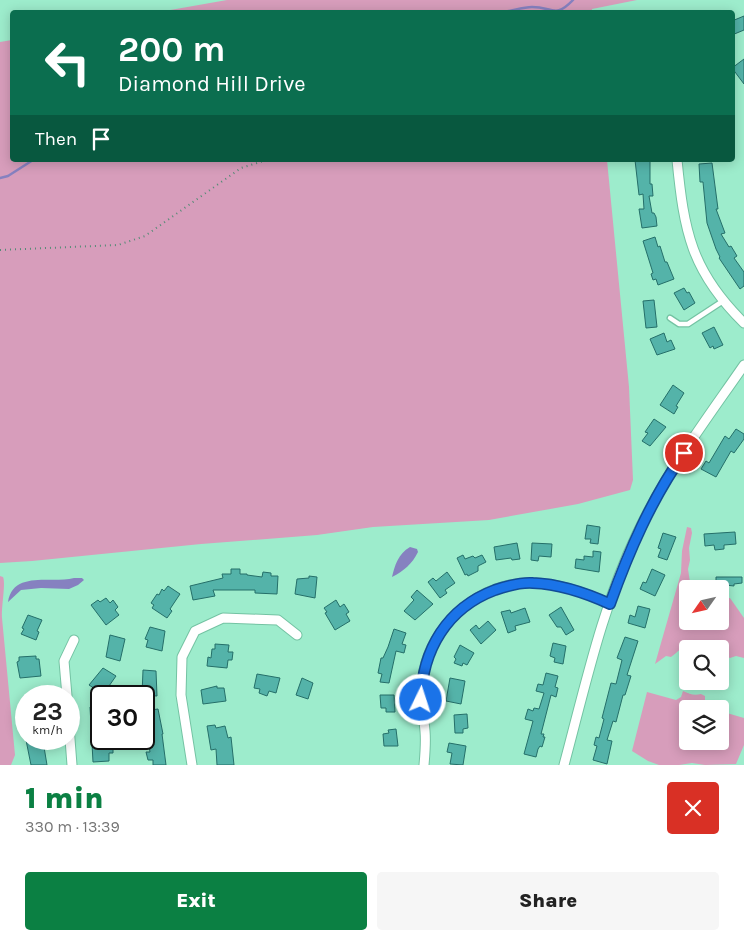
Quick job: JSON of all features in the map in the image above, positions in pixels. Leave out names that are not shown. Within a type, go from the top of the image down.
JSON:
[{"type":"street","points":[[677,162],[680,199],[688,238],[700,265],[723,301],[744,323]]},
{"type":"street","points":[[564,765],[595,650],[633,542],[673,468],[744,365]]},
{"type":"street","points":[[424,765],[425,732],[421,700],[424,668],[435,640],[465,606],[504,587],[532,582],[577,591],[610,604]]},
{"type":"street","points":[[192,765],[181,695],[182,657],[195,631],[223,618],[278,620],[297,635]]},
{"type":"street","points":[[66,685],[64,661],[74,640]]},
{"type":"street","points":[[71,750],[72,765]]},
{"type":"lane","points":[[670,318],[679,324],[688,324],[723,301]]},
{"type":"path","points":[[0,250],[118,245],[145,236],[241,168],[260,162]]},
{"type":"shaded area","points":[[227,0],[637,0],[592,10],[170,10]]},
{"type":"shaded area","points":[[10,40],[10,162],[607,162],[629,387],[633,480],[630,490],[578,504],[489,520],[373,527],[317,535],[0,563],[0,42]]},
{"type":"shaded area","points":[[687,527],[691,528],[688,569],[690,580],[679,580]]},
{"type":"shaded area","points":[[410,547],[417,549],[416,556],[407,567],[392,577],[400,556]]},
{"type":"shaded area","points":[[0,576],[4,580],[2,618],[15,755],[11,765],[0,765]]},
{"type":"shaded area","points":[[82,578],[84,580],[69,589],[41,588],[21,590],[8,602],[11,592],[25,582]]},
{"type":"shaded area","points":[[679,580],[679,630],[729,630],[729,598],[744,618],[744,658],[736,656],[729,658],[729,640],[679,640],[679,651],[671,657],[666,656],[655,664]]},
{"type":"shaded area","points":[[683,691],[696,695],[701,694],[705,696],[705,700],[679,700],[679,750],[729,750],[729,714],[744,718],[744,745],[736,764],[705,765],[692,763],[659,765],[648,761],[632,751],[647,692],[676,700],[681,697]]},
{"type":"building","points":[[744,16],[744,30],[735,34],[735,20]]},
{"type":"building","points":[[744,59],[744,84],[735,72],[735,66]]},
{"type":"building","points":[[635,162],[650,162],[650,184],[652,184],[653,196],[649,196],[657,226],[642,228],[639,209],[644,209],[643,194],[639,195]]},
{"type":"building","points":[[712,163],[718,209],[716,209],[725,233],[721,234],[729,247],[731,246],[737,256],[734,258],[744,272],[744,286],[740,289],[719,258],[707,223],[703,182],[700,182],[699,164]]},
{"type":"building","points":[[655,237],[674,279],[658,285],[656,279],[653,280],[651,274],[653,273],[643,241]]},
{"type":"building","points":[[684,288],[687,293],[689,292],[695,303],[684,310],[674,293]]},
{"type":"building","points":[[654,300],[657,327],[646,328],[643,301]]},
{"type":"building","points":[[714,327],[723,345],[714,349],[713,346],[710,348],[702,333]]},
{"type":"building","points":[[664,333],[667,342],[671,340],[675,349],[657,355],[650,339]]},
{"type":"building","points":[[673,385],[684,393],[676,406],[678,407],[674,414],[660,405]]},
{"type":"building","points":[[654,419],[666,427],[650,446],[642,441],[648,433],[645,432]]},
{"type":"building","points":[[736,429],[744,434],[744,439],[734,453],[731,451],[716,477],[701,469],[706,461],[709,463],[725,436],[729,439]]},
{"type":"building","points":[[587,525],[600,527],[598,544],[590,543],[591,539],[585,539]]},
{"type":"building","points":[[735,532],[736,544],[724,545],[724,549],[715,550],[714,545],[705,546],[704,534]]},
{"type":"building","points":[[663,533],[676,537],[667,560],[658,557],[661,549],[658,548]]},
{"type":"building","points":[[517,543],[520,559],[496,560],[494,547]]},
{"type":"building","points":[[532,543],[552,544],[551,557],[539,556],[538,561],[531,560]]},
{"type":"building","points":[[593,551],[601,552],[599,572],[575,568],[576,559],[584,560],[584,556],[593,557]]},
{"type":"building","points":[[463,555],[465,559],[482,555],[486,562],[478,566],[478,571],[468,576],[467,574],[465,575],[457,558]]},
{"type":"building","points":[[231,569],[240,569],[240,574],[262,577],[263,572],[271,573],[271,576],[278,576],[277,594],[255,593],[255,590],[213,590],[215,596],[193,600],[190,586],[223,578],[222,574],[231,574]]},
{"type":"building","points":[[652,569],[665,575],[655,596],[640,589],[643,582],[646,583]]},
{"type":"building","points":[[447,572],[455,583],[445,590],[447,593],[440,598],[428,582],[433,578],[436,581]]},
{"type":"building","points":[[309,576],[317,577],[315,598],[295,594],[297,579],[309,578]]},
{"type":"building","points":[[716,577],[742,577],[742,583],[729,585],[729,580],[716,580]]},
{"type":"building","points":[[168,586],[180,594],[170,609],[172,611],[167,618],[152,608],[154,605],[151,603],[162,589],[164,591]]},
{"type":"building","points":[[417,590],[433,604],[415,620],[404,611],[414,600],[411,597]]},
{"type":"building","points":[[106,598],[110,603],[113,600],[118,607],[115,610],[119,615],[106,625],[91,605],[98,600],[100,602]]},
{"type":"building","points":[[336,600],[340,607],[344,604],[349,612],[346,614],[350,621],[335,630],[324,608]]},
{"type":"building","points":[[638,606],[650,609],[645,628],[628,623],[630,615],[635,617]]},
{"type":"building","points":[[561,607],[574,630],[566,635],[561,627],[557,627],[549,615]]},
{"type":"building","points":[[525,608],[530,622],[515,626],[516,630],[508,633],[501,612],[510,610],[511,613]]},
{"type":"building","points":[[28,615],[42,620],[37,631],[39,632],[36,640],[21,634]]},
{"type":"building","points":[[488,621],[496,630],[481,644],[470,630],[476,625],[479,629]]},
{"type":"building","points":[[150,627],[165,631],[162,651],[146,647],[148,640],[145,639]]},
{"type":"building","points":[[394,629],[406,633],[402,644],[406,645],[404,653],[396,651],[389,683],[380,682],[382,674],[378,673],[381,658],[383,658],[388,647]]},
{"type":"building","points":[[110,635],[125,639],[120,661],[106,657]]},
{"type":"building","points":[[625,637],[638,641],[627,675],[631,676],[625,695],[623,695],[616,722],[613,721],[607,740],[612,741],[607,764],[593,760],[597,746],[594,745],[596,737],[599,738],[611,683],[616,684],[622,660],[617,658]]},
{"type":"building","points":[[553,643],[566,646],[563,664],[554,662],[555,658],[550,656]]},
{"type":"building","points":[[215,644],[229,645],[228,652],[233,652],[232,660],[228,660],[227,668],[207,666],[208,657],[211,658],[212,649],[215,649]]},
{"type":"building","points":[[460,645],[474,653],[467,665],[463,663],[462,666],[454,663],[456,659],[454,657]]},
{"type":"building","points":[[36,656],[36,659],[39,659],[41,676],[20,678],[17,662],[19,657]]},
{"type":"building","points":[[103,668],[116,676],[110,685],[89,685]]},
{"type":"building","points":[[143,670],[156,671],[157,696],[155,696],[155,685],[142,685]]},
{"type":"building","points":[[546,673],[558,676],[555,687],[558,688],[556,697],[551,695],[541,734],[544,734],[543,737],[545,737],[536,757],[524,754],[533,721],[525,719],[528,709],[533,711],[534,708],[539,709],[544,693],[536,691],[538,684],[543,685]]},
{"type":"building","points":[[257,674],[280,678],[276,693],[269,691],[267,696],[259,693],[260,689],[254,688]]},
{"type":"building","points":[[302,678],[313,683],[308,699],[296,695]]},
{"type":"building","points":[[450,678],[465,681],[461,704],[446,701]]},
{"type":"building","points":[[217,686],[217,688],[224,688],[226,701],[203,704],[201,690]]},
{"type":"building","points":[[380,695],[394,695],[395,712],[386,712],[386,708],[381,708]]},
{"type":"building","points":[[155,709],[158,709],[163,734],[166,765],[153,765],[153,760],[148,760],[146,752],[155,750]]},
{"type":"building","points":[[467,714],[468,728],[463,729],[463,733],[455,733],[454,715]]},
{"type":"building","points":[[215,725],[216,728],[225,726],[228,738],[231,737],[234,765],[217,765],[216,749],[211,750],[207,726]]},
{"type":"building","points":[[396,729],[398,746],[384,746],[383,734],[389,733],[388,730]]},
{"type":"building","points":[[449,743],[466,746],[463,765],[450,764],[452,753],[447,752]]},
{"type":"building","points":[[28,750],[44,750],[47,765],[31,765]]},
{"type":"building","points":[[92,750],[113,750],[113,753],[109,753],[109,761],[93,762]]},
{"type":"waterway","points":[[560,10],[573,0]]},
{"type":"waterway","points":[[514,10],[532,7],[550,10]]},
{"type":"waterway","points":[[0,178],[8,176],[30,162]]},
{"type":"route","points":[[421,700],[421,682],[424,668],[435,640],[454,616],[465,606],[489,592],[532,582],[577,591],[610,604],[626,558],[637,534],[656,497],[684,453]]}]
